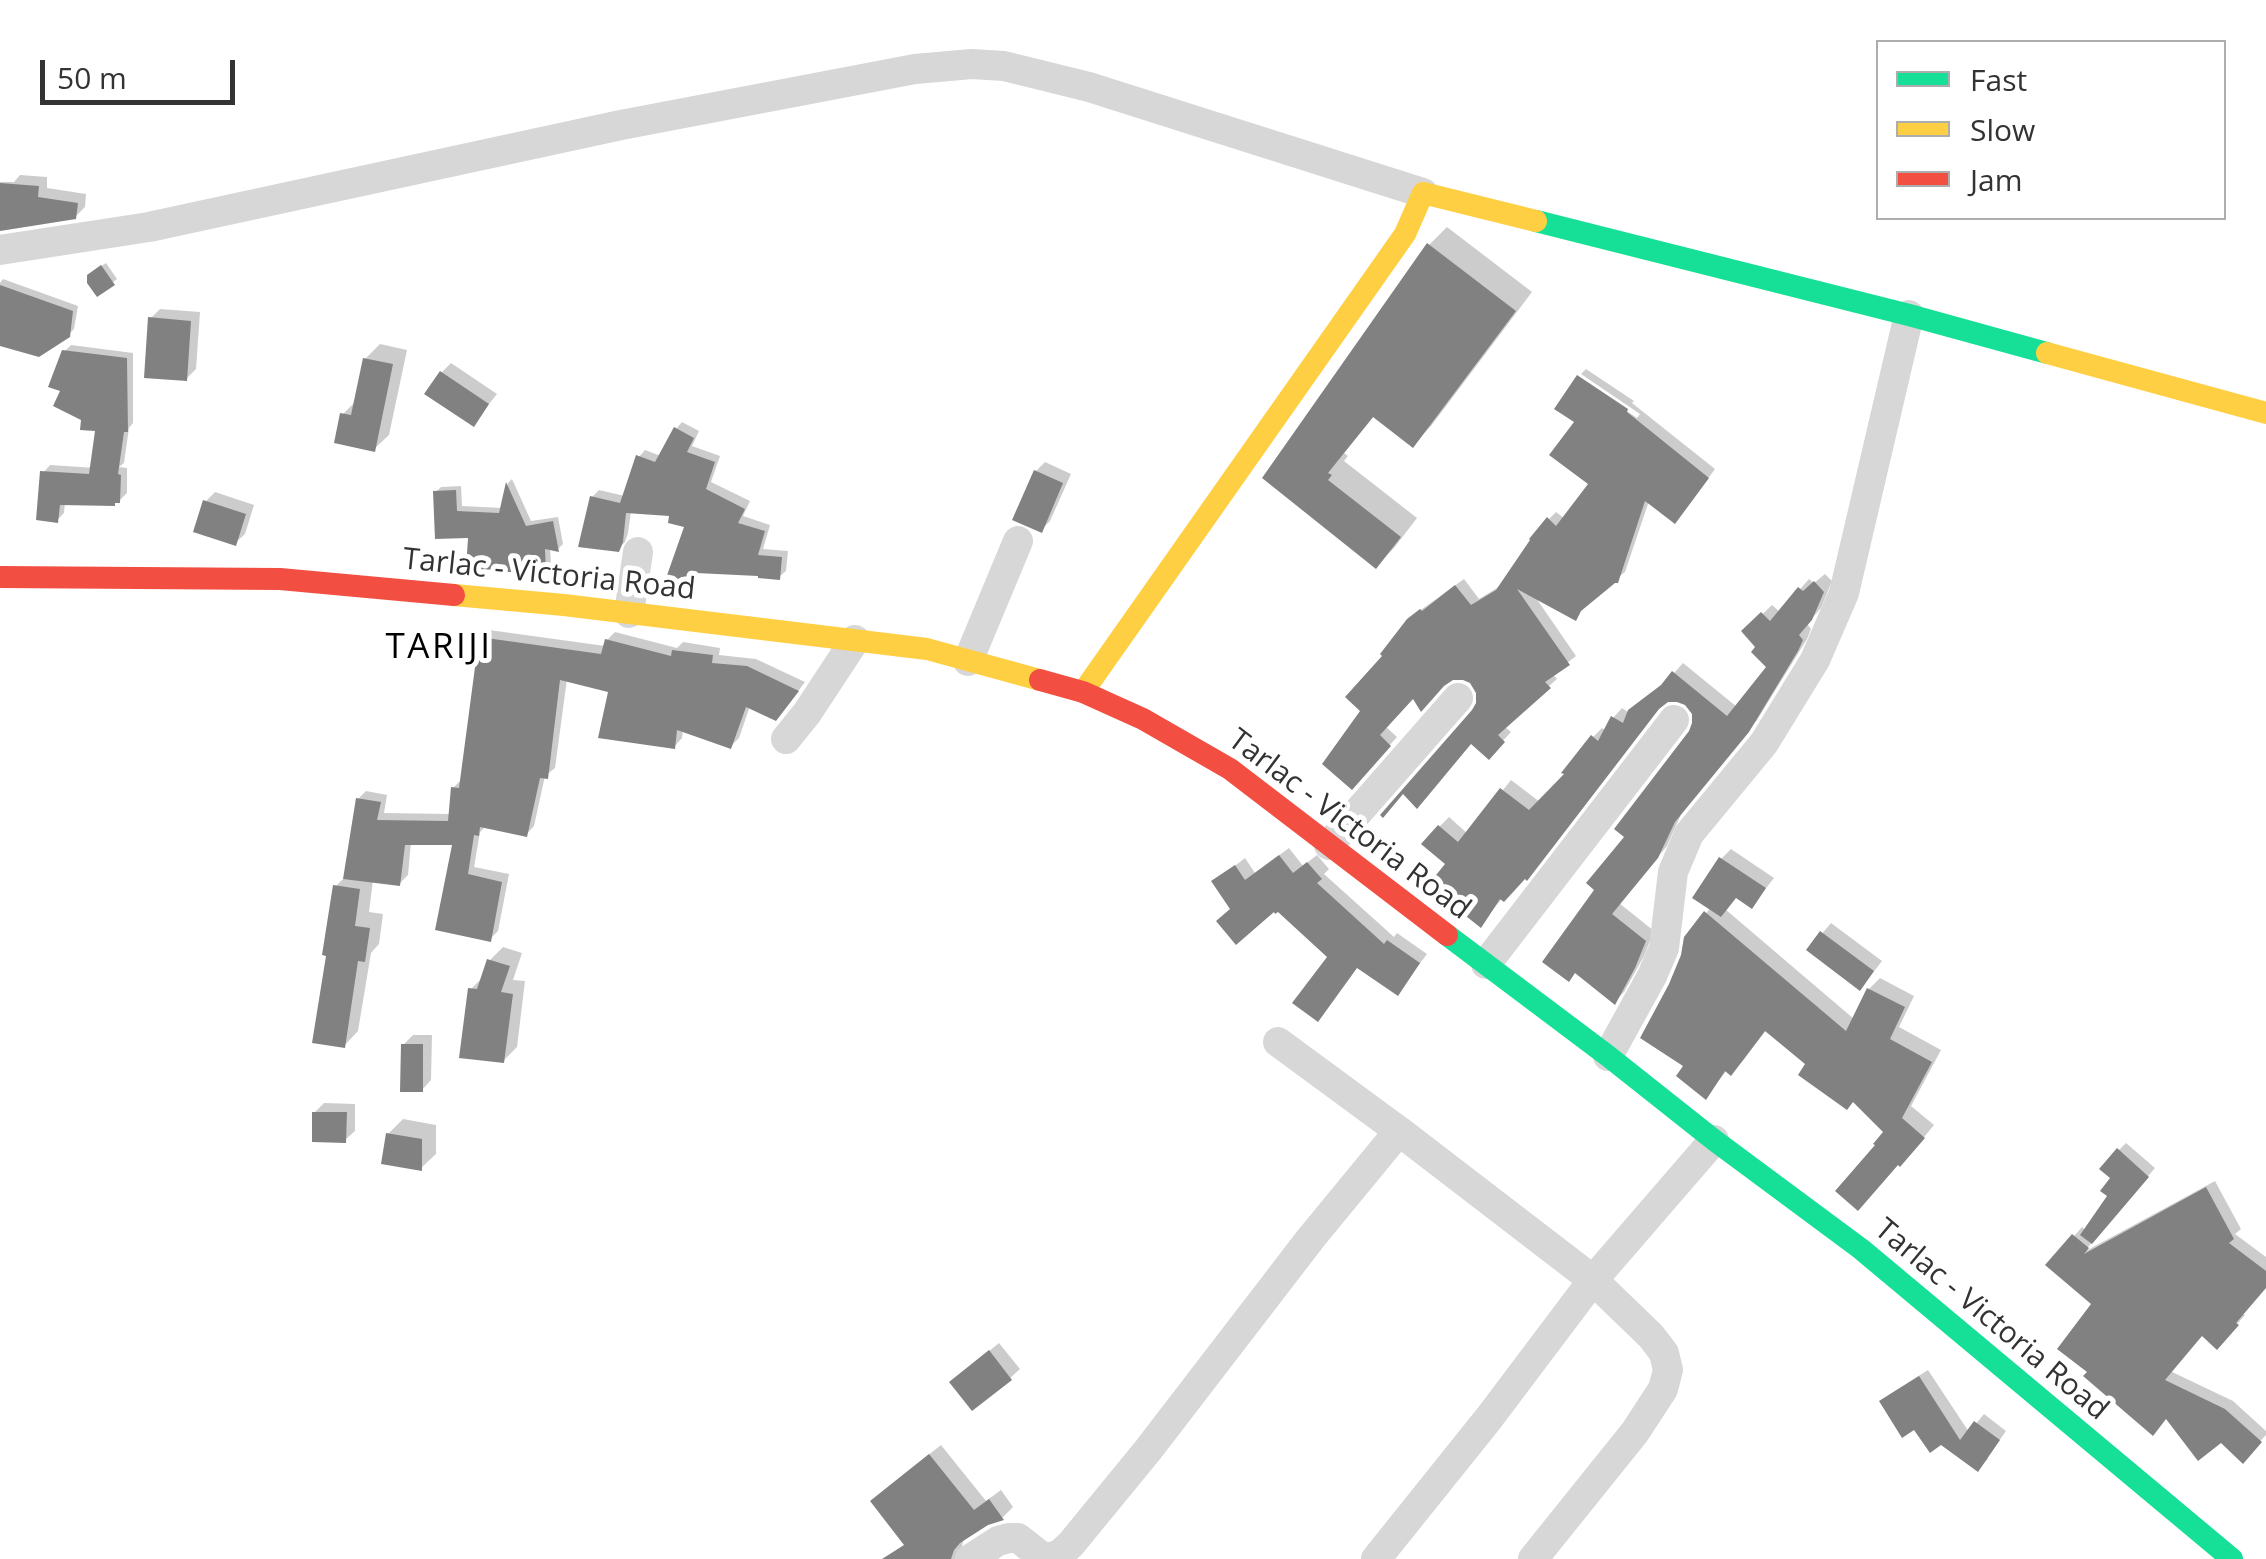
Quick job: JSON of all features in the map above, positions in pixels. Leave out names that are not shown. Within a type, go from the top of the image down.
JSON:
[{"type":"main road","points":[[1082,692],[1405,234],[1422,195],[1906,329],[2266,413]]},
{"type":"main road","name":"Tarlac - Victoria Road","points":[[0,577],[280,579],[485,596],[855,640],[926,649],[968,660],[1082,692],[1144,719],[1230,769],[1861,1250],[2232,1559]]},
{"type":"street","points":[[0,250],[150,227],[621,125],[915,69],[972,64],[1004,66],[1088,86],[1422,195]]},
{"type":"street","points":[[1608,1056],[1664,948],[1674,872],[1689,834],[1764,742],[1815,660],[1844,592],[1906,329]]},
{"type":"street","points":[[968,660],[1018,542]]},
{"type":"street","points":[[629,612],[638,552]]},
{"type":"street","points":[[786,739],[855,640]]},
{"type":"street","points":[[1330,845],[1458,698]]},
{"type":"street","points":[[1486,964],[1674,720]]},
{"type":"street","points":[[1278,1042],[1593,1280],[1664,1353],[1668,1370],[1663,1389],[1635,1432],[1533,1559]]},
{"type":"street","points":[[970,1559],[1009,1538],[1018,1538],[1050,1559],[1060,1554],[1148,1450],[1399,1131]]},
{"type":"street","points":[[1376,1559],[1593,1280],[1714,1140]]},
{"type":"building","points":[[0,183],[39,186],[38,197],[78,203],[76,219],[0,231]]},
{"type":"building","points":[[1427,243],[1516,311],[1413,448],[1373,417],[1328,473],[1332,475],[1328,480],[1401,537],[1376,569],[1262,478]]},
{"type":"building","points":[[101,265],[115,285],[97,297],[87,283],[87,275]]},
{"type":"building","points":[[0,285],[73,311],[70,337],[39,357],[0,346]]},
{"type":"building","points":[[148,317],[191,321],[187,381],[144,378]]},
{"type":"building","points":[[62,350],[127,358],[128,432],[124,432],[118,474],[120,503],[60,505],[58,523],[36,520],[40,471],[89,474],[95,431],[80,430],[81,420],[53,406],[60,391],[48,387]]},
{"type":"building","points":[[363,358],[393,364],[375,452],[334,443],[340,413],[351,415]]},
{"type":"building","points":[[440,371],[489,404],[474,427],[424,394]]},
{"type":"building","points":[[1577,375],[1628,409],[1709,478],[1675,524],[1645,501],[1618,583],[1581,611],[1576,621],[1517,589],[1570,665],[1545,682],[1551,688],[1498,735],[1505,742],[1489,760],[1471,744],[1417,809],[1403,794],[1383,818],[1380,815],[1472,710],[1476,693],[1470,683],[1453,680],[1421,712],[1413,699],[1380,735],[1391,746],[1352,790],[1322,764],[1360,711],[1345,697],[1382,656],[1407,619],[1420,609],[1455,585],[1471,605],[1496,590],[1547,517],[1556,526],[1588,484],[1549,455],[1574,422],[1554,409]]},
{"type":"building","points":[[674,427],[694,438],[687,452],[715,462],[706,489],[745,509],[738,523],[765,531],[758,555],[782,557],[780,580],[696,573],[690,590],[665,581],[684,527],[668,523],[669,516],[626,513],[619,552],[578,547],[590,496],[620,503],[636,455],[655,462]]},
{"type":"building","points":[[1034,470],[1063,483],[1042,533],[1012,520]]},
{"type":"building","points":[[506,482],[526,526],[553,521],[559,552],[545,549],[546,572],[466,569],[468,538],[435,539],[433,491],[456,490],[457,511],[499,513]]},
{"type":"building","points":[[203,500],[246,514],[236,546],[193,532]]},
{"type":"building","points":[[1814,581],[1824,592],[1812,620],[1799,635],[1803,640],[1798,651],[1749,732],[1675,822],[1658,858],[1612,914],[1646,941],[1615,1005],[1575,973],[1569,982],[1542,962],[1594,890],[1586,883],[1624,837],[1614,829],[1689,731],[1692,714],[1685,705],[1668,702],[1659,709],[1527,881],[1504,902],[1500,899],[1481,928],[1457,909],[1461,903],[1432,880],[1445,864],[1421,844],[1438,825],[1458,842],[1500,788],[1529,810],[1564,774],[1561,773],[1591,735],[1598,741],[1611,716],[1623,723],[1628,710],[1661,685],[1672,671],[1727,716],[1766,667],[1751,652],[1755,647],[1741,631],[1761,612],[1770,621],[1798,587],[1803,591]]},
{"type":"building","points":[[479,637],[601,654],[605,639],[671,656],[672,650],[713,655],[712,663],[747,666],[799,691],[776,721],[746,707],[731,749],[677,730],[675,749],[598,738],[608,692],[560,680],[548,779],[540,778],[527,837],[480,827],[479,836],[474,835],[468,874],[502,882],[491,942],[435,930],[452,845],[405,845],[400,886],[343,879],[356,798],[381,802],[377,820],[448,821],[451,787],[459,788]]},
{"type":"building","points":[[1279,855],[1293,873],[1307,862],[1322,879],[1317,883],[1384,944],[1387,940],[1420,963],[1398,996],[1357,968],[1318,1022],[1292,1003],[1327,957],[1278,912],[1236,945],[1216,921],[1230,909],[1211,881],[1235,865],[1245,880]]},
{"type":"building","points":[[1719,857],[1766,888],[1752,909],[1736,898],[1721,917],[1692,898]]},
{"type":"building","points":[[333,885],[360,889],[355,926],[370,928],[365,962],[358,961],[345,1048],[312,1043]]},
{"type":"building","points":[[1704,911],[1846,1031],[1867,988],[1905,1007],[1890,1039],[1932,1062],[1902,1118],[1925,1138],[1858,1211],[1835,1191],[1883,1132],[1853,1102],[1847,1110],[1798,1075],[1805,1064],[1765,1031],[1731,1076],[1725,1071],[1706,1100],[1676,1076],[1683,1066],[1640,1038],[1669,984],[1684,937]]},
{"type":"building","points":[[1820,931],[1874,971],[1860,991],[1806,950]]},
{"type":"building","points":[[487,959],[510,966],[501,992],[513,994],[504,1063],[459,1058],[468,988],[477,989]]},
{"type":"building","points":[[401,1044],[423,1044],[423,1092],[400,1092]]},
{"type":"building","points":[[312,1112],[347,1112],[346,1143],[312,1142]]},
{"type":"building","points":[[386,1133],[422,1139],[422,1171],[381,1164]]},
{"type":"building","points":[[2117,1148],[2149,1177],[2092,1244],[2080,1235],[2107,1196],[2100,1191],[2110,1178],[2099,1169]]},
{"type":"building","points":[[2206,1187],[2234,1239],[2229,1243],[2266,1271],[2266,1288],[2217,1350],[2202,1336],[2165,1380],[2225,1409],[2262,1442],[2243,1464],[2221,1443],[2198,1461],[2166,1419],[2153,1436],[2083,1376],[2087,1372],[2057,1349],[2091,1304],[2045,1265],[2072,1234],[2089,1248],[2084,1254]]},
{"type":"building","points":[[989,1350],[1012,1380],[972,1411],[949,1382]]},
{"type":"building","points":[[1919,1376],[1960,1440],[1974,1421],[2000,1440],[1978,1472],[1941,1445],[1930,1453],[1914,1430],[1902,1438],[1879,1401]]},
{"type":"building","points":[[929,1454],[974,1510],[989,1499],[1004,1520],[960,1543],[951,1559],[882,1559],[904,1545],[870,1501]]},
{"type":"traffic: fast","points":[[1536,221],[2047,353]]},
{"type":"traffic: fast","points":[[1447,935],[1861,1249],[2232,1559]]},
{"type":"traffic: slow","points":[[1083,692],[1405,234],[1423,193],[1536,221]]},
{"type":"traffic: slow","points":[[2047,353],[2266,413]]},
{"type":"traffic: slow","points":[[454,595],[927,649],[1040,680]]},
{"type":"traffic: jam","points":[[0,577],[280,579],[454,595]]},
{"type":"traffic: jam","points":[[1040,680],[1083,692],[1143,719],[1230,769],[1447,935]]},
{"type":"district","name":"TARIJI","points":[[439,648]]}]
